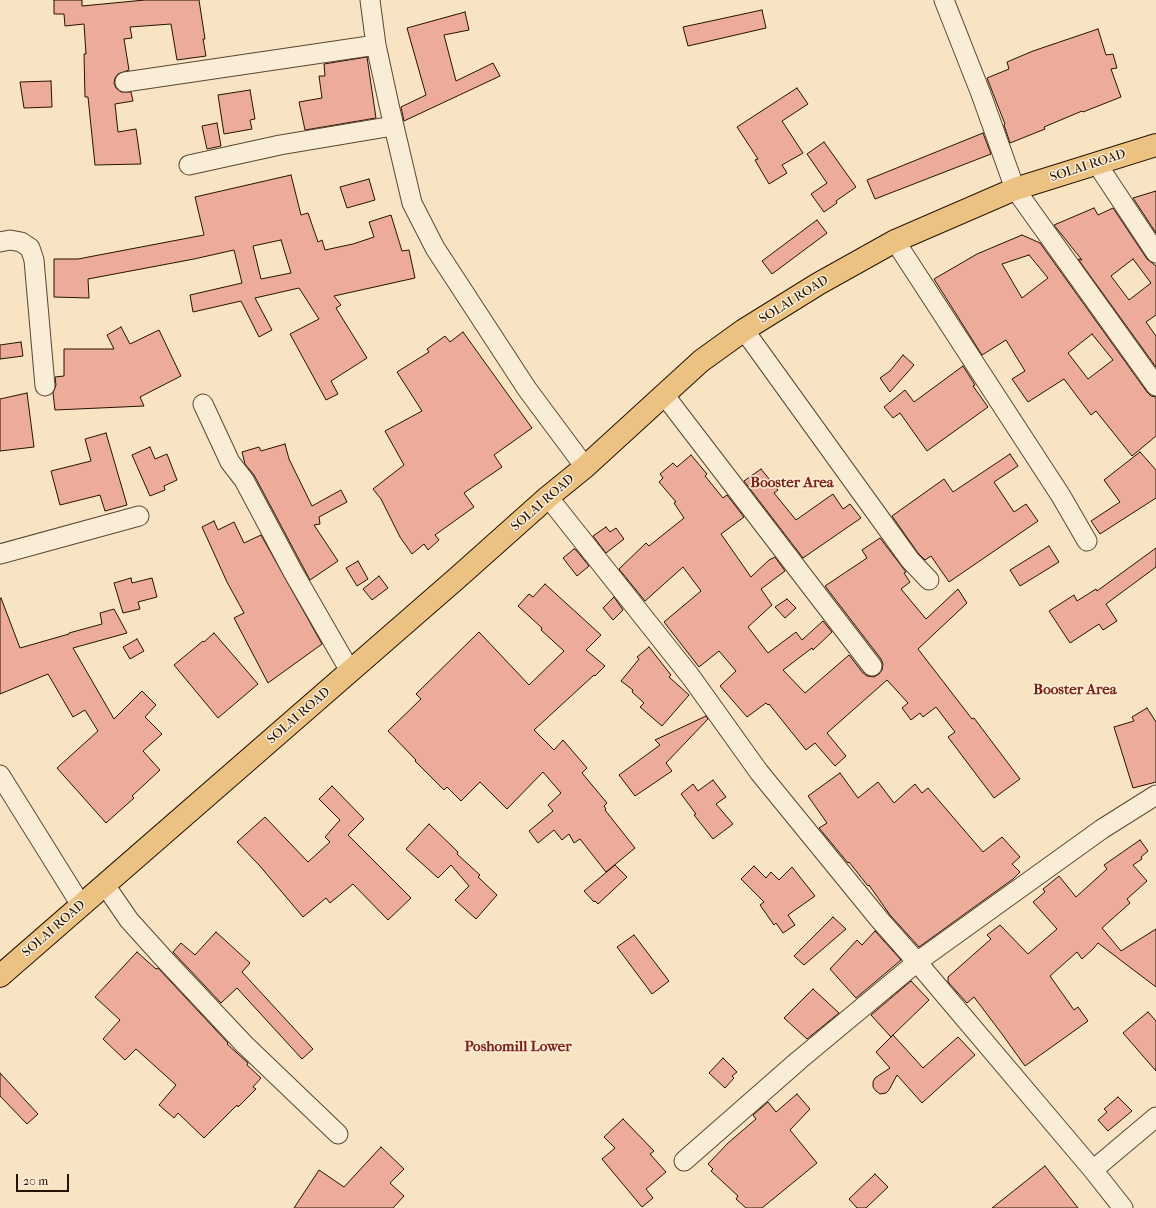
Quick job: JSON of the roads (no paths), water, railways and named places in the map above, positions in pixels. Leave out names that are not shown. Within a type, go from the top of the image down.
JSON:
[{"type":"highway","name":"SOLAI ROAD","points":[[0,976],[462,574],[548,497],[585,467],[701,361],[744,330],[818,284],[895,241],[1015,189],[1156,144]]},
{"type":"street","points":[[370,0],[376,45],[393,126],[412,203],[435,248],[527,388],[585,467]]},
{"type":"street","points":[[944,0],[981,94],[1015,189],[1156,386]]},
{"type":"street","points":[[125,82],[376,45]]},
{"type":"street","points":[[189,165],[280,145],[393,126]]},
{"type":"street","points":[[1096,164],[1156,252]]},
{"type":"street","points":[[0,242],[10,240],[21,242],[30,248],[34,260],[45,386]]},
{"type":"street","points":[[895,241],[1061,496],[1087,540]]},
{"type":"street","points":[[744,330],[910,560],[929,580]]},
{"type":"street","points":[[664,396],[872,666]]},
{"type":"street","points":[[203,404],[230,462],[244,480],[293,572],[350,671]]},
{"type":"street","points":[[548,497],[691,677],[759,772],[879,919],[1093,1170],[1123,1208]]},
{"type":"street","points":[[0,554],[139,516]]},
{"type":"street","points":[[0,775],[82,904]]},
{"type":"street","points":[[684,1162],[798,1061],[917,962],[1102,829],[1156,795]]},
{"type":"street","points":[[105,885],[129,920],[166,961],[244,1044],[338,1134]]},
{"type":"street","points":[[1093,1170],[1156,1118]]},
{"type":"district","name":"Booster Area","points":[[792,483]]},
{"type":"district","name":"Booster Area","points":[[1075,690]]},
{"type":"district","name":"Poshomill Lower","points":[[518,1047]]}]
